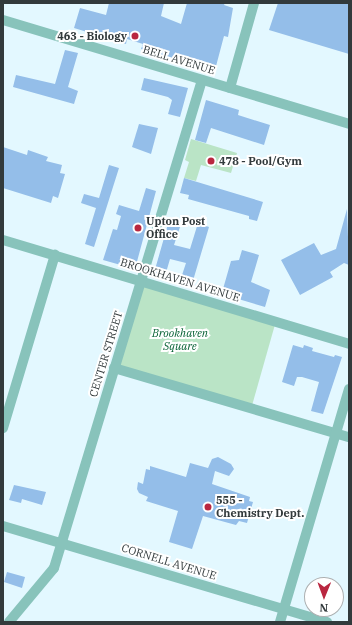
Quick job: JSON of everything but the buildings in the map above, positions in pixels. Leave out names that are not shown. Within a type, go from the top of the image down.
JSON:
[{"type":"street","points":[[230,88],[254,3]]},
{"type":"street","name":"BELL AVENUE","points":[[3,20],[349,124]]},
{"type":"street","name":"CENTER STREET","points":[[9,622],[54,568],[140,280],[202,80]]},
{"type":"street","name":"BROOKHAVEN AVENUE","points":[[3,240],[349,344]]},
{"type":"street","points":[[3,428],[55,255]]},
{"type":"street","points":[[114,368],[349,437]]},
{"type":"street","points":[[280,622],[349,389]]},
{"type":"street","name":"CORNELL AVENUE","points":[[3,526],[327,622]]},
{"type":"green space","name":"478 - Pool/Gym","points":[[191,139],[237,153],[231,173],[201,165],[196,181],[184,178],[189,162],[185,160]]},
{"type":"green space","name":"Brookhaven Square","points":[[140,281],[276,321],[251,409],[114,368]]},
{"type":"place","name":"463 - Biology","points":[[135,36]]},
{"type":"place","name":"478 - Pool/Gym","points":[[211,161]]},
{"type":"place","name":"Upton Post Office","points":[[138,228]]},
{"type":"place","name":"555 - Chemistry Dept.","points":[[208,507]]}]
